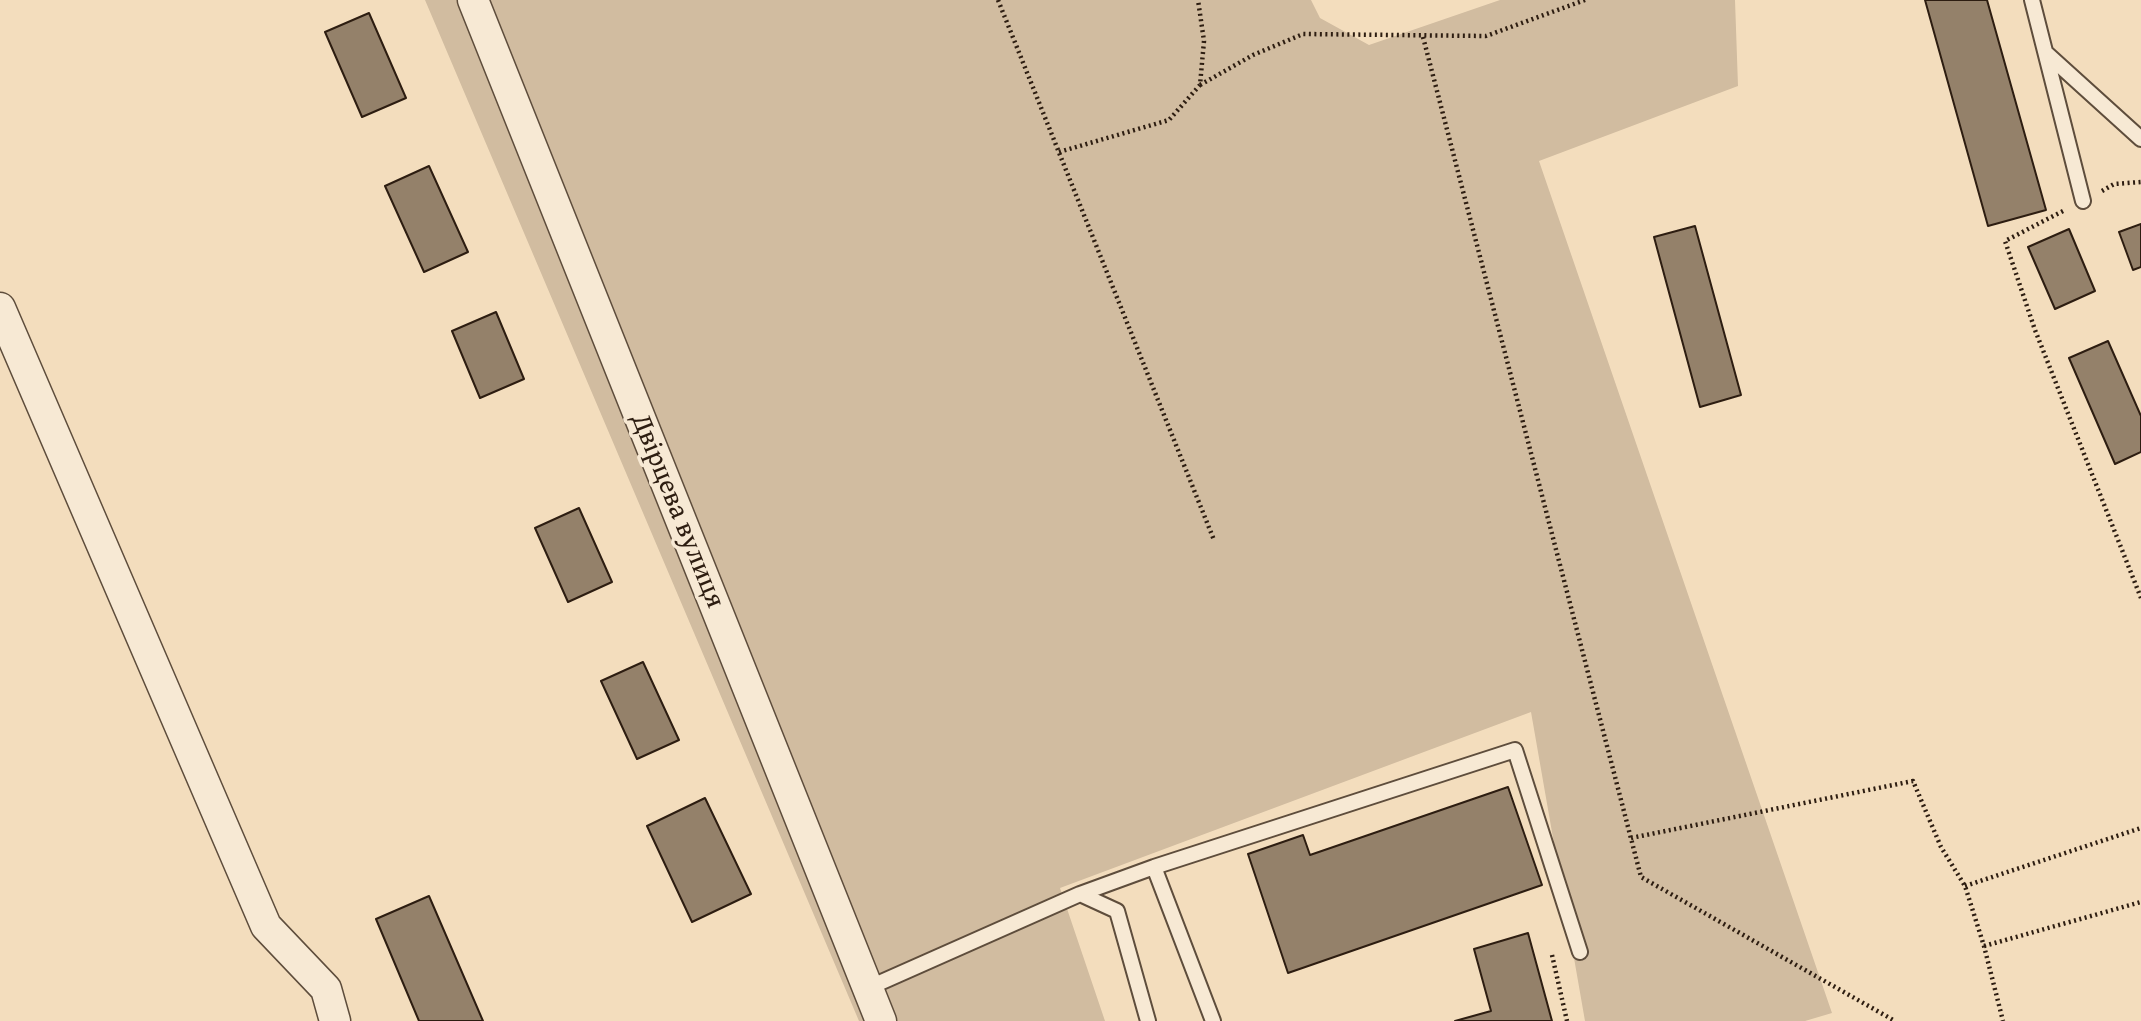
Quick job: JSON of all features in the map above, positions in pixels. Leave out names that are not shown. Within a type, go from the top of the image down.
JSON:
[{"type":"street","name":"Двірцева вулиця","points":[[473,0],[881,1021]]},
{"type":"street","points":[[0,308],[266,926],[326,989],[335,1021]]},
{"type":"lane","points":[[2032,0],[2084,201]]},
{"type":"lane","points":[[2045,52],[2141,139]]},
{"type":"lane","points":[[868,988],[1080,894],[1154,867],[1516,750],[1580,952]]},
{"type":"lane","points":[[1154,867],[1213,1021]]},
{"type":"lane","points":[[1080,894],[1117,911],[1148,1021]]},
{"type":"path","points":[[998,0],[1214,540]]},
{"type":"path","points":[[1198,0],[1204,41],[1200,85]]},
{"type":"path","points":[[1059,152],[1169,120],[1200,85],[1253,55],[1303,34],[1486,36],[1586,0]]},
{"type":"path","points":[[1423,37],[1641,877],[1891,1020]]},
{"type":"path","points":[[2141,182],[2114,184],[2005,241],[2035,330],[2141,598]]},
{"type":"path","points":[[1630,838],[1913,781],[1941,847],[1965,886],[2003,1021]]},
{"type":"path","points":[[1965,886],[2141,828]]},
{"type":"path","points":[[1984,946],[2141,902]]},
{"type":"path","points":[[1552,955],[1567,1021]]},
{"type":"shaded area","points":[[425,0],[1311,0],[1320,18],[1369,45],[1500,0],[1735,0],[1738,86],[1539,161],[1832,1013],[1805,1021],[1585,1021],[1531,712],[1060,888],[1105,1021],[859,1021]]},
{"type":"building","points":[[1925,0],[1987,0],[2046,210],[1988,226]]},
{"type":"building","points":[[369,13],[406,98],[362,117],[325,32]]},
{"type":"building","points":[[429,166],[468,252],[424,272],[385,186]]},
{"type":"building","points":[[2141,224],[2141,267],[2133,270],[2119,232]]},
{"type":"building","points":[[1695,226],[1741,395],[1700,407],[1654,237]]},
{"type":"building","points":[[2069,229],[2095,291],[2055,309],[2028,247]]},
{"type":"building","points":[[496,312],[524,379],[480,398],[452,331]]},
{"type":"building","points":[[2108,341],[2141,416],[2141,452],[2115,464],[2069,358]]},
{"type":"building","points":[[579,508],[612,582],[568,602],[535,528]]},
{"type":"building","points":[[643,662],[679,740],[637,759],[601,681]]},
{"type":"building","points":[[1508,787],[1542,885],[1288,973],[1248,854],[1303,835],[1310,855]]},
{"type":"building","points":[[705,798],[751,894],[692,922],[647,826]]},
{"type":"building","points":[[429,896],[483,1021],[419,1021],[376,919]]},
{"type":"building","points":[[1528,933],[1552,1021],[1455,1021],[1491,1011],[1474,949]]}]
